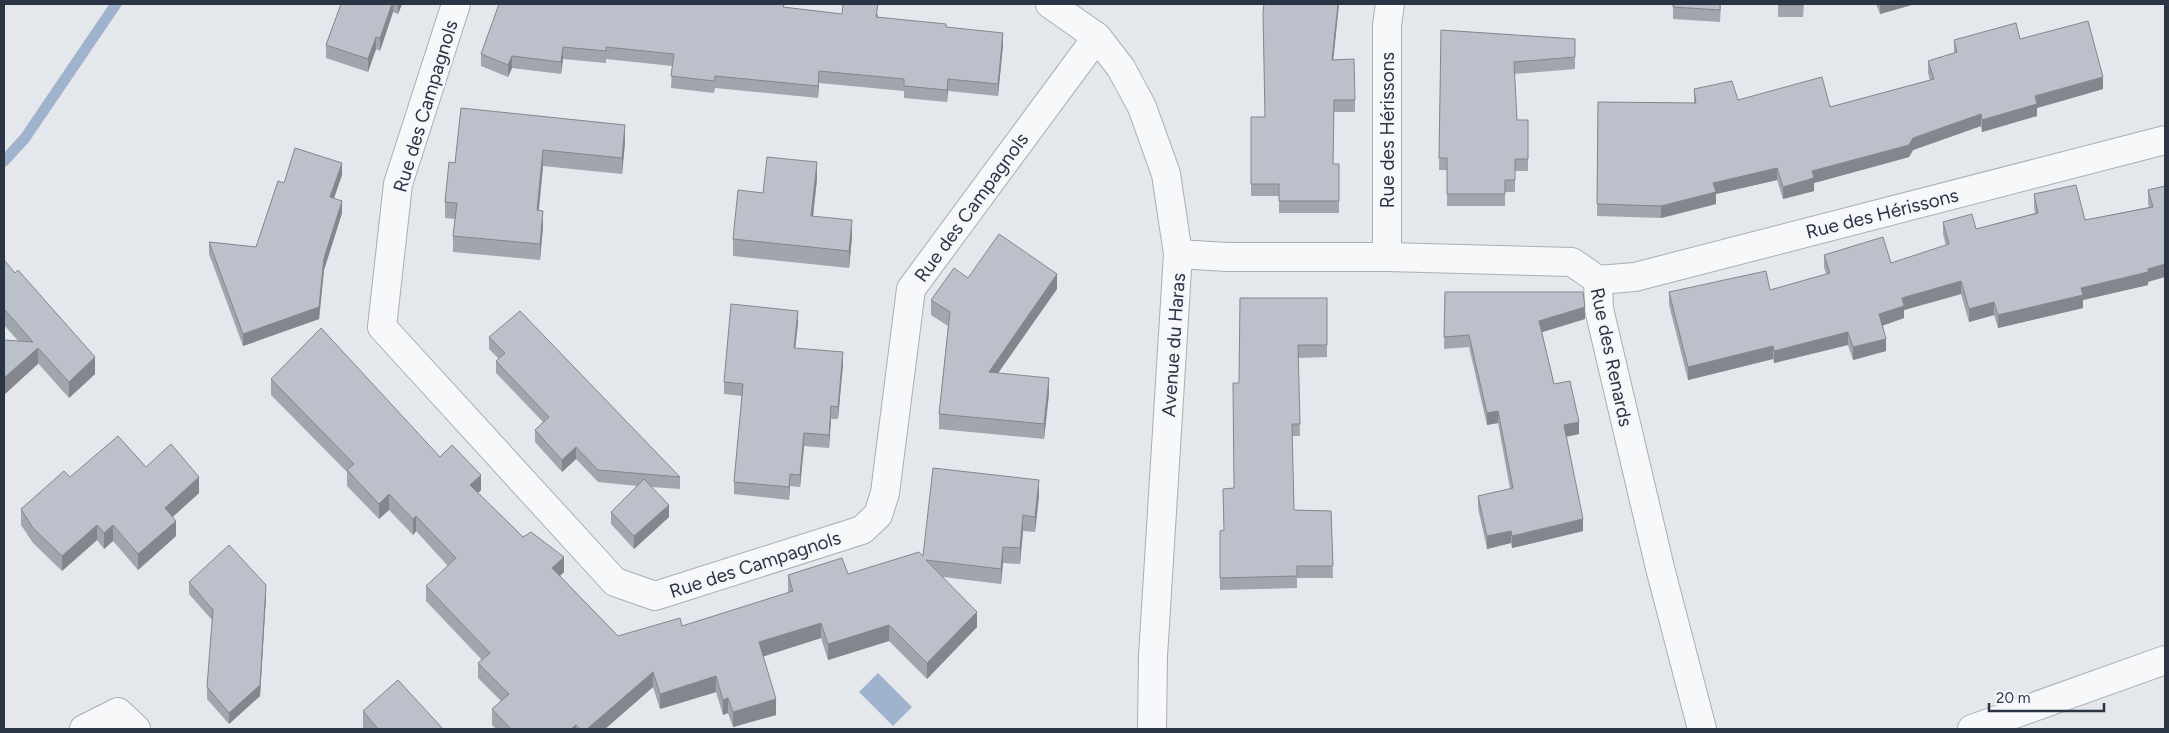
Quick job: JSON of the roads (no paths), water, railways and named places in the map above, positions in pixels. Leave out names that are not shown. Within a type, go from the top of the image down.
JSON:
[{"type":"street","name":"Rue des Campagnols","points":[[456,4],[398,184],[382,327],[614,582],[655,596],[862,530],[878,516],[885,493],[910,289],[1097,37]]},
{"type":"street","name":"Avenue du Haras","points":[[1050,4],[1097,37],[1120,68],[1142,107],[1166,174],[1178,254],[1153,656],[1152,729]]},
{"type":"street","name":"Rue des Hérissons","points":[[1388,257],[1388,24],[1390,4]]},
{"type":"street","name":"Rue des Hérissons","points":[[1598,280],[1635,277],[2165,140]]},
{"type":"street","name":"Rue des Renards","points":[[1178,254],[1228,257],[1388,257],[1572,262],[1598,280],[1599,309],[1660,568],[1702,729]]},
{"type":"street","points":[[1972,729],[2165,660]]},
{"type":"street","points":[[84,729],[118,712],[136,729]]},
{"type":"water","points":[[878,673],[912,707],[893,726],[859,692]]},
{"type":"waterway","points":[[4,161],[25,138],[116,4]]}]
